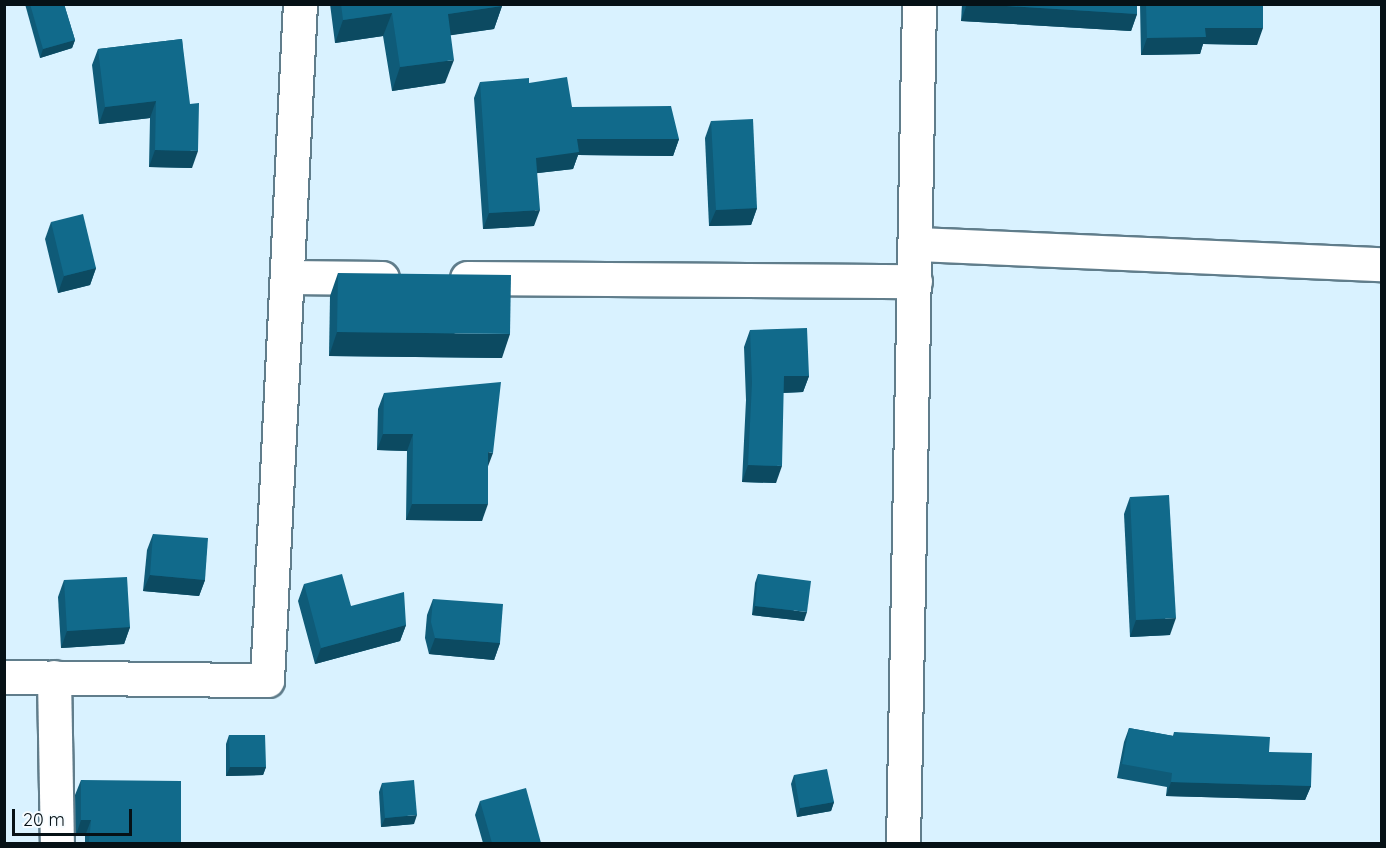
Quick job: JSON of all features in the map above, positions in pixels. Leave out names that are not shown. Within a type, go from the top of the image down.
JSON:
[{"type":"street","points":[[4,677],[267,680],[300,4]]},
{"type":"street","points":[[903,843],[917,244],[919,4]]},
{"type":"street","points":[[917,244],[1382,264]]},
{"type":"street","points":[[288,277],[915,281]]},
{"type":"street","points":[[54,677],[57,843]]},
{"type":"building","points":[[30,4],[64,4],[75,40],[43,49]]},
{"type":"building","points":[[341,4],[502,4],[502,6],[448,14],[454,60],[400,67],[392,13],[343,20]]},
{"type":"building","points":[[975,4],[1137,4],[1137,14]]},
{"type":"building","points":[[1146,4],[1263,4],[1263,28],[1205,28],[1206,37],[1147,38]]},
{"type":"building","points":[[182,39],[190,104],[199,103],[198,151],[155,150],[156,101],[105,107],[98,49]]},
{"type":"building","points":[[567,77],[572,107],[671,106],[679,139],[577,139],[579,152],[536,158],[540,210],[489,213],[480,82],[529,78],[529,83]]},
{"type":"building","points":[[753,119],[757,208],[716,210],[711,121]]},
{"type":"building","points":[[83,214],[96,268],[64,276],[51,222]]},
{"type":"building","points":[[338,273],[511,275],[510,334],[337,332]]},
{"type":"building","points":[[807,328],[809,376],[784,376],[782,466],[748,465],[752,383],[750,330]]},
{"type":"building","points":[[501,382],[493,453],[488,452],[488,504],[412,504],[413,434],[383,434],[384,393]]},
{"type":"building","points":[[1169,495],[1176,618],[1136,620],[1130,497]]},
{"type":"building","points":[[153,534],[208,538],[205,580],[150,575]]},
{"type":"building","points":[[342,574],[351,606],[404,592],[406,625],[321,648],[304,584]]},
{"type":"building","points":[[758,574],[811,581],[807,612],[755,606]]},
{"type":"building","points":[[127,577],[130,627],[67,631],[64,580]]},
{"type":"building","points":[[433,599],[503,604],[500,643],[435,638],[431,622]]},
{"type":"building","points":[[1129,728],[1174,736],[1174,732],[1270,737],[1269,752],[1312,753],[1311,786],[1171,782],[1172,773],[1122,764]]},
{"type":"building","points":[[229,735],[265,735],[266,767],[230,767]]},
{"type":"building","points":[[827,769],[834,802],[800,808],[794,775]]},
{"type":"building","points":[[81,780],[181,781],[181,843],[89,843],[91,820],[81,820]]},
{"type":"building","points":[[414,780],[417,815],[385,818],[382,783]]},
{"type":"building","points":[[526,788],[541,843],[492,843],[480,801]]}]
